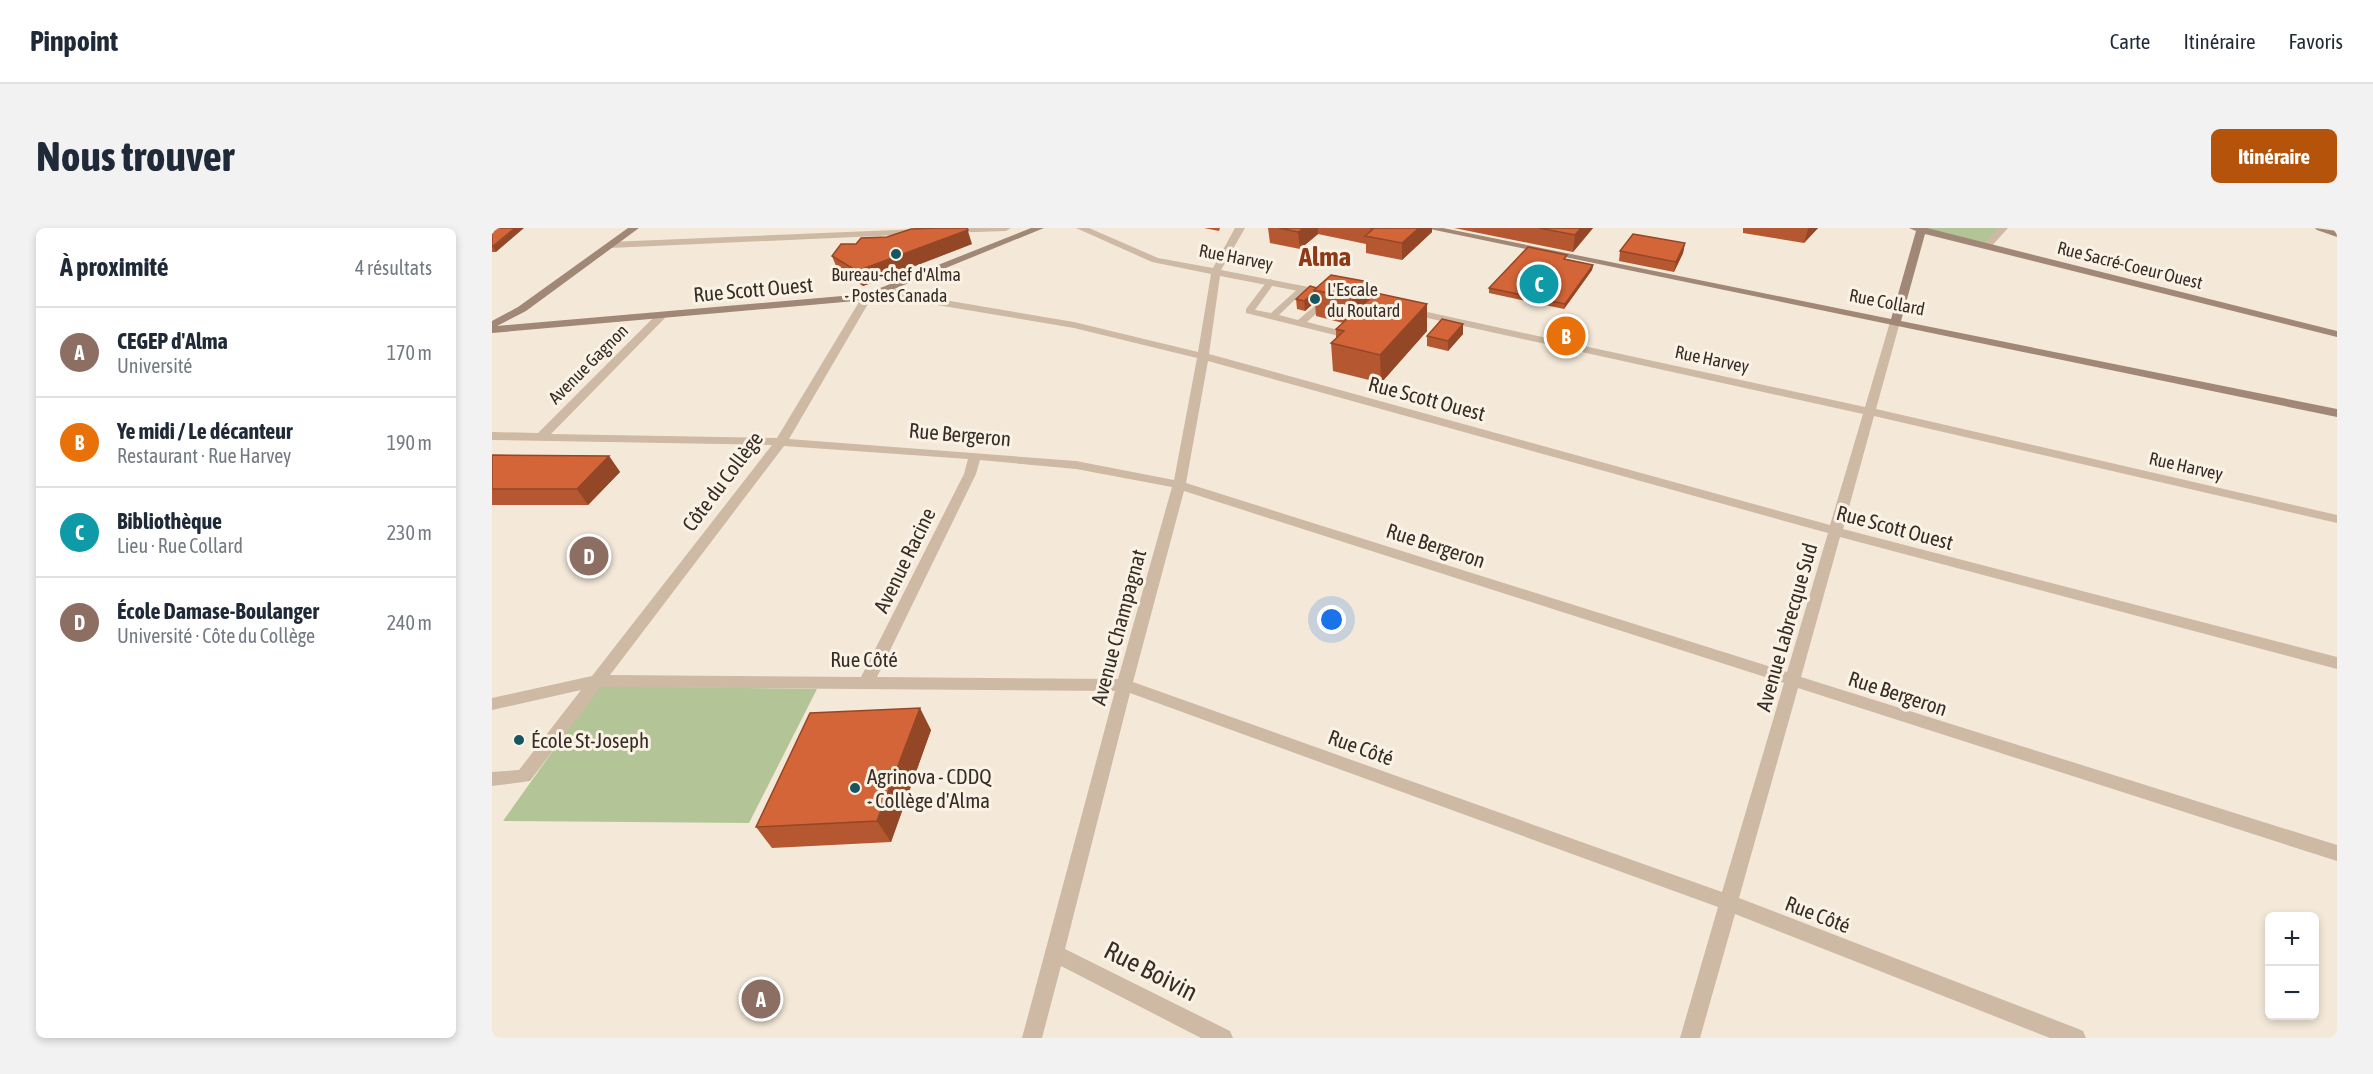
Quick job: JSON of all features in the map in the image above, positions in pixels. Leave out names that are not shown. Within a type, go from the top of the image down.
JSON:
[{"type":"street","points":[[492,328],[634,228]]},
{"type":"street","points":[[936,231],[1006,228]]},
{"type":"street","points":[[888,290],[1039,228]]},
{"type":"street","name":"Rue Harvey","points":[[1081,228],[1155,260],[1336,296]]},
{"type":"street","name":"Avenue Champagnat","points":[[1032,1038],[1179,485],[1203,357],[1216,271],[1240,228]]},
{"type":"street","name":"Rue Collard","points":[[1430,228],[2337,413]]},
{"type":"street","points":[[1987,246],[2003,228]]},
{"type":"street","points":[[2320,228],[2337,234]]},
{"type":"street","name":"Avenue Labrecque Sud","points":[[1690,1038],[1870,412],[1919,229]]},
{"type":"street","name":"Rue Sacré-Coeur Ouest","points":[[1919,229],[2337,334]]},
{"type":"street","points":[[610,245],[925,232]]},
{"type":"street","name":"Rue Scott Ouest","points":[[492,328],[660,317],[867,297],[888,290],[913,298],[1074,325],[1203,357],[1835,531],[2337,663]]},
{"type":"street","name":"Côte du Collège","points":[[492,779],[525,776],[781,442],[867,297]]},
{"type":"street","name":"Rue Harvey","points":[[1399,309],[1870,412],[2337,519]]},
{"type":"street","name":"Avenue Gagnon","points":[[542,436],[660,317]]},
{"type":"street","name":"Rue Bergeron","points":[[492,436],[781,442],[1076,465],[1179,485],[2337,853]]},
{"type":"street","name":"Avenue Racine","points":[[867,681],[970,474],[975,456]]},
{"type":"street","points":[[492,704],[597,681]]},
{"type":"street","name":"Rue Côté","points":[[597,681],[867,681],[1124,685],[1729,903],[2076,1038]]},
{"type":"street","name":"Rue Boivin","points":[[1054,953],[1223,1038]]},
{"type":"lane","points":[[1271,282],[1249,311],[1347,335],[1362,326]]},
{"type":"lane","points":[[1272,316],[1301,289]]},
{"type":"lane","points":[[1300,323],[1336,296]]},
{"type":"green space","points":[[1922,228],[2003,228],[1987,246]]},
{"type":"green space","points":[[599,686],[817,689],[749,823],[503,821]]},
{"type":"building","points":[[492,228],[515,228],[492,247]]},
{"type":"building","points":[[967,228],[968,230],[857,271],[832,256],[841,244],[856,244],[861,238],[887,237],[911,229]]},
{"type":"building","points":[[1279,228],[1304,228],[1298,232]]},
{"type":"building","points":[[1370,228],[1419,228],[1402,243],[1365,236],[1373,229]]},
{"type":"building","points":[[1539,228],[1581,228],[1575,235]]},
{"type":"building","points":[[1633,234],[1685,243],[1676,262],[1620,251]]},
{"type":"building","points":[[1528,247],[1567,255],[1564,259],[1593,265],[1565,304],[1489,288]]},
{"type":"building","points":[[1331,275],[1369,282],[1352,298],[1314,290]]},
{"type":"building","points":[[1310,286],[1317,288],[1315,292],[1304,301],[1296,299]]},
{"type":"building","points":[[1376,293],[1427,304],[1380,355],[1331,343],[1344,331],[1336,329]]},
{"type":"building","points":[[1442,319],[1463,324],[1448,341],[1427,336]]},
{"type":"building","points":[[492,455],[609,456],[577,489],[492,489]]},
{"type":"building","name":"Agrinova - CDDQ - Collège d'Alma","points":[[920,708],[877,821],[756,827],[810,713]]},
{"type":"place","name":"Bureau-chef d'Alma - Postes Canada","points":[[896,254]]},
{"type":"place","name":"Bibliothèque","points":[[1539,284]]},
{"type":"place","name":"L'Escale du Routard","points":[[1315,299]]},
{"type":"place","name":"Ye midi / Le décanteur","points":[[1566,336]]},
{"type":"place","name":"École Damase-Boulanger","points":[[589,556]]},
{"type":"place","name":"École St-Joseph","points":[[519,740]]},
{"type":"place","name":"Agrinova - CDDQ - Collège d'Alma","points":[[855,788]]},
{"type":"place","name":"CEGEP d'Alma","points":[[761,999]]},
{"type":"district","name":"Alma","points":[[1325,256]]}]
